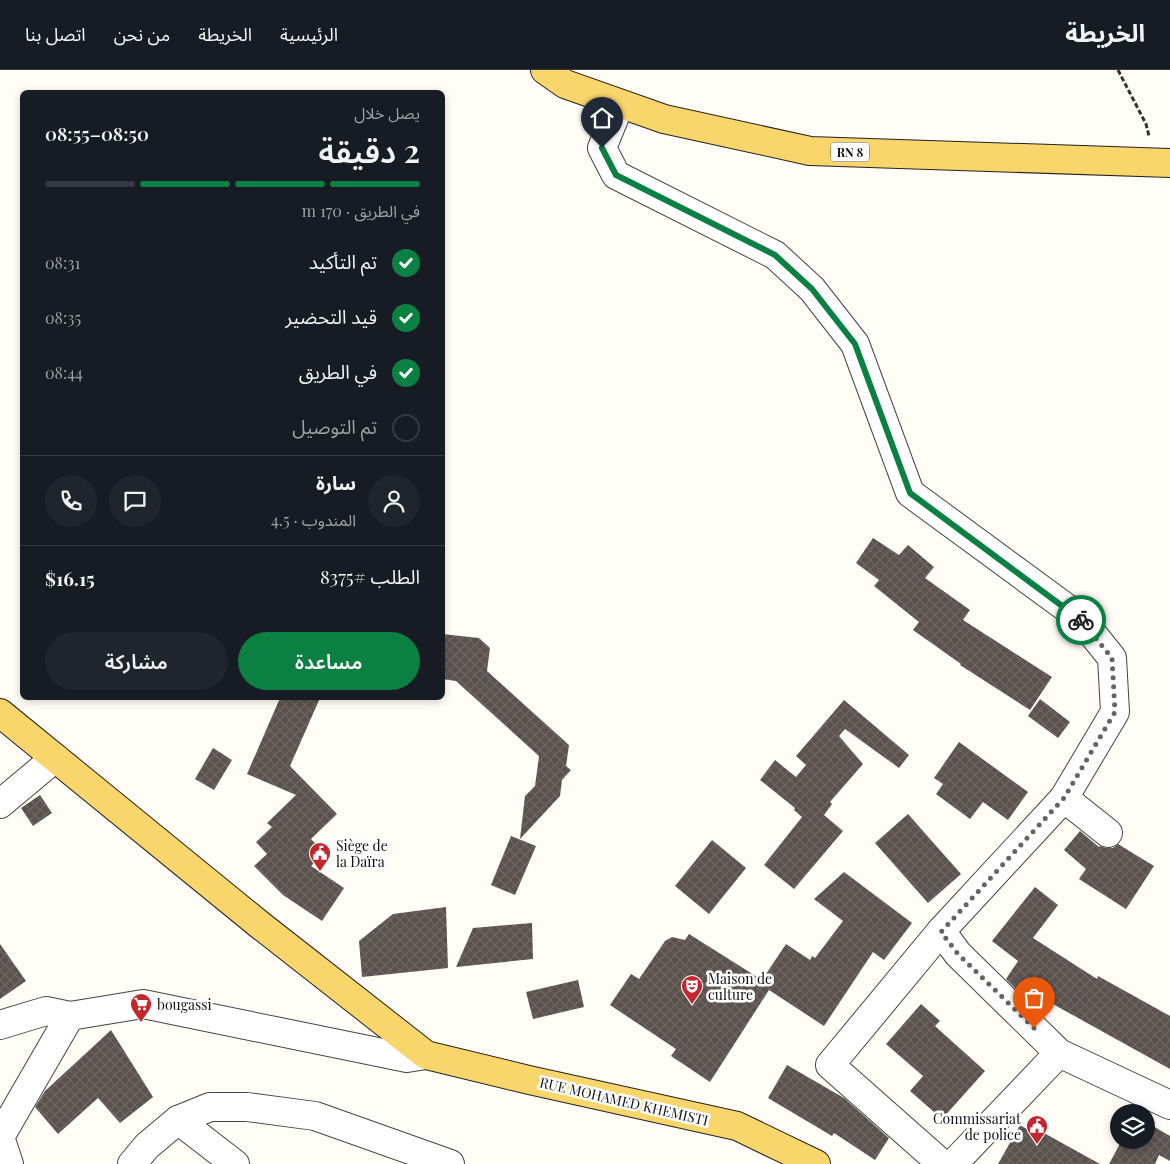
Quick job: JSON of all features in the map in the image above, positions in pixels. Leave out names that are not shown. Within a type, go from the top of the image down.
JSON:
[{"type":"main road","name":"RN 8","points":[[545,70],[564,84],[664,120],[810,151],[1164,163]]},
{"type":"main road","points":[[0,713],[260,925],[426,1055]]},
{"type":"main road","name":"RUE MOHAMED KHEMISTI","points":[[426,1055],[736,1126],[816,1164]]},
{"type":"street","points":[[620,104],[602,148],[616,175],[775,255],[812,289],[855,344],[910,493],[1079,617],[1112,658],[1115,712],[1064,798],[941,932],[830,1064],[942,1164]]},
{"type":"street","points":[[0,804],[55,758]]},
{"type":"street","points":[[1064,798],[1108,833]]},
{"type":"street","points":[[941,932],[958,954],[1058,1053],[1170,1105]]},
{"type":"street","points":[[0,1024],[46,1012],[70,1016],[143,1004],[407,1058],[426,1055]]},
{"type":"street","points":[[8,1164],[0,1137],[70,1016]]},
{"type":"street","points":[[953,1164],[1058,1053]]},
{"type":"street","points":[[132,1164],[147,1146],[178,1120],[210,1107],[247,1107],[315,1116],[450,1164]]},
{"type":"street","points":[[178,1120],[235,1164]]},
{"type":"path","points":[[1118,70],[1164,163]]},
{"type":"building","points":[[873,538],[899,555],[908,545],[934,567],[925,578],[970,610],[963,620],[1052,677],[1030,710],[960,665],[913,630],[919,622],[874,586],[879,580],[856,563]]},
{"type":"building","points":[[445,634],[479,638],[490,648],[487,671],[569,745],[566,766],[571,770],[562,780],[560,796],[520,839],[525,796],[535,786],[539,756],[456,681],[445,679]]},
{"type":"building","points":[[1040,699],[1070,722],[1058,738],[1028,716]]},
{"type":"building","points":[[279,700],[319,700],[290,766],[337,814],[311,839],[325,853],[311,866],[344,888],[322,921],[283,895],[254,866],[267,854],[256,842],[272,827],[267,823],[296,795],[247,774]]},
{"type":"building","points":[[844,700],[909,755],[899,768],[845,729],[839,736],[863,764],[830,802],[832,804],[824,815],[843,831],[794,889],[764,865],[802,817],[794,810],[795,808],[760,780],[775,760],[796,777],[806,765],[796,756]]},
{"type":"building","points":[[959,742],[1028,792],[1008,820],[983,802],[970,819],[936,794],[943,784],[934,778]]},
{"type":"building","points":[[213,748],[232,760],[214,790],[195,779]]},
{"type":"building","points":[[40,795],[52,813],[33,826],[21,808]]},
{"type":"building","points":[[908,814],[961,874],[928,903],[875,843]]},
{"type":"building","points":[[1080,831],[1099,847],[1113,848],[1118,844],[1154,866],[1126,909],[1079,879],[1086,869],[1064,850]]},
{"type":"building","points":[[511,836],[536,846],[515,895],[491,885]]},
{"type":"building","points":[[712,840],[746,868],[709,914],[675,886]]},
{"type":"building","points":[[844,872],[912,923],[884,960],[873,952],[824,1026],[769,990],[710,1082],[671,1056],[676,1049],[610,1005],[631,974],[639,979],[665,941],[672,937],[685,940],[689,934],[762,980],[786,944],[810,960],[812,956],[815,958],[843,921],[814,899]]},
{"type":"building","points":[[1035,887],[1058,905],[1033,938],[1097,979],[1098,976],[1170,1016],[1170,1069],[1042,998],[1035,1008],[1006,979],[1018,961],[992,941]]},
{"type":"building","points":[[446,907],[448,968],[362,977],[359,941],[393,914]]},
{"type":"building","points":[[532,923],[533,959],[456,967],[473,928]]},
{"type":"building","points":[[0,944],[26,981],[0,999]]},
{"type":"building","points":[[578,980],[584,1007],[533,1019],[526,992]]},
{"type":"building","points":[[921,1004],[940,1021],[935,1026],[985,1071],[942,1119],[910,1091],[923,1076],[886,1044]]},
{"type":"building","points":[[111,1030],[153,1097],[120,1123],[98,1098],[58,1134],[35,1107],[45,1091]]},
{"type":"building","points":[[787,1065],[844,1098],[889,1138],[875,1160],[834,1133],[832,1136],[768,1098]]},
{"type":"building","name":"Commissariat de police","points":[[1020,1125],[1042,1138],[1044,1133],[1100,1164],[998,1164]]},
{"type":"building","points":[[1155,1127],[1170,1136],[1170,1161],[1159,1155],[1155,1164],[1109,1164],[1117,1149],[1155,1149]]},
{"type":"way so far","points":[[1034,1028],[958,954],[941,932],[1064,798],[1115,712],[1112,658],[1081,620]]},
{"type":"place","name":"Siège de la Daïra","points":[[320,872]]},
{"type":"place","name":"Maison de culture","points":[[692,1005]]},
{"type":"place","name":"bougassi","points":[[141,1023]]},
{"type":"place","name":"Commissariat de police","points":[[1037,1145]]},
{"type":"route","points":[[602,148],[616,175],[775,255],[812,289],[855,344],[910,493],[1081,620]]}]
